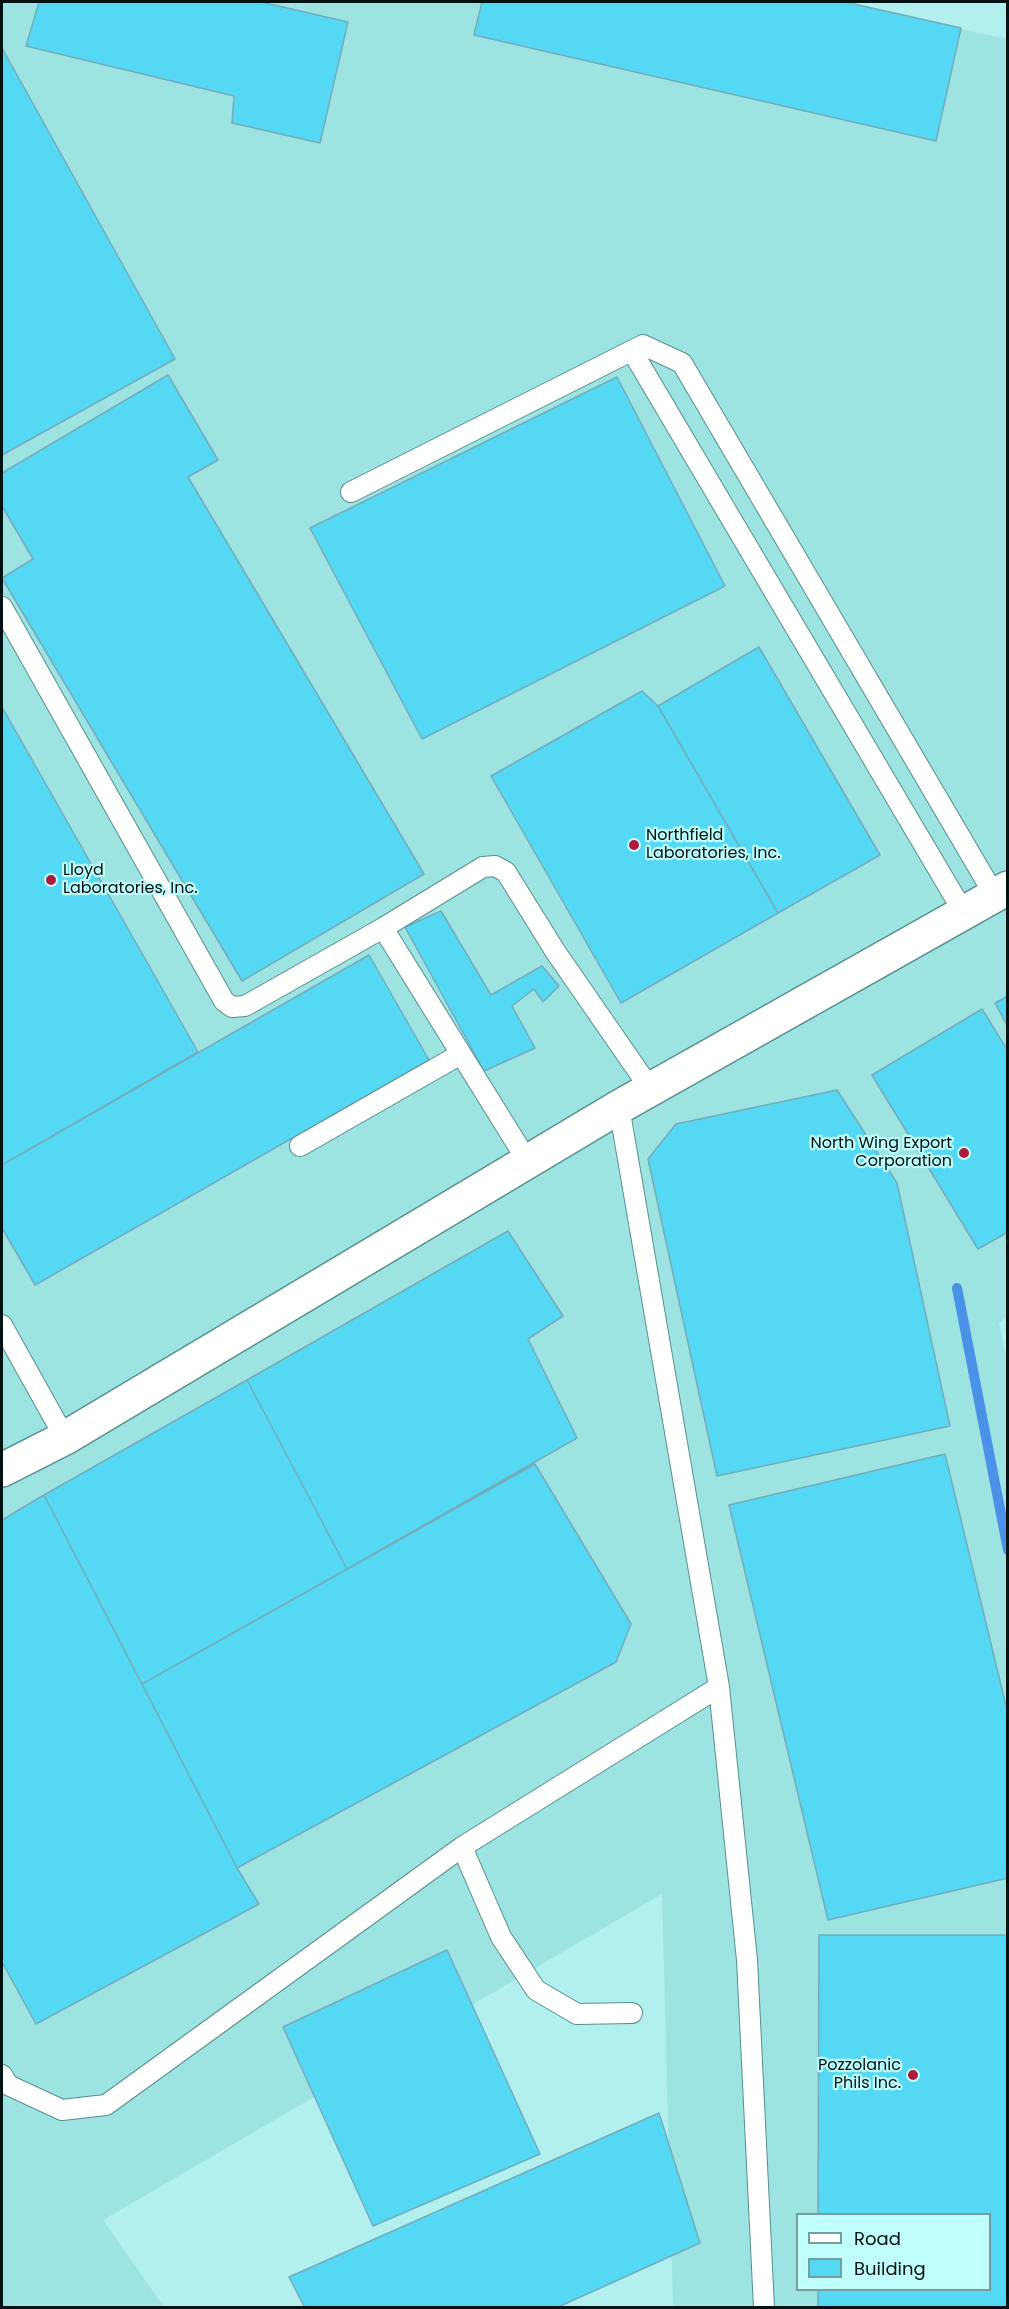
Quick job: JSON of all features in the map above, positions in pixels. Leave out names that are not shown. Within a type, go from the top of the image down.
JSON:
[{"type":"street","points":[[2,1470],[65,1438],[619,1107],[1001,892]]},
{"type":"lane","points":[[351,492],[643,345],[682,363],[1001,892]]},
{"type":"lane","points":[[632,351],[964,913]]},
{"type":"lane","points":[[2,608],[224,1001],[232,1007],[245,1006],[383,928],[483,867],[495,866],[506,872],[555,951],[651,1089]]},
{"type":"lane","points":[[383,928],[528,1162]]},
{"type":"lane","points":[[300,1146],[461,1054]]},
{"type":"lane","points":[[619,1107],[719,1687],[747,1960],[764,2307]]},
{"type":"lane","points":[[2,1325],[65,1438]]},
{"type":"lane","points":[[2,2075],[8,2085],[62,2110],[106,2105],[462,1847],[719,1687]]},
{"type":"lane","points":[[462,1847],[501,1937],[536,1990],[577,2014],[632,2013]]},
{"type":"shaded area","points":[[2,2],[836,2],[1007,39],[1008,1316],[999,1323],[1008,1365],[1007,2307],[673,2307],[662,1894],[103,2220],[164,2307],[2,2308]]},
{"type":"building","points":[[39,2],[261,2],[348,22],[320,143],[232,123],[234,96],[26,46]]},
{"type":"building","points":[[482,2],[845,2],[961,28],[936,141],[474,35]]},
{"type":"building","points":[[2,48],[175,359],[2,455]]},
{"type":"building","points":[[168,375],[218,460],[188,477],[424,874],[242,981],[2,578],[33,559],[2,506],[2,473]]},
{"type":"building","points":[[617,377],[725,586],[422,739],[310,528]]},
{"type":"building","points":[[759,647],[880,855],[778,913],[658,706]]},
{"type":"building","name":"Northfield Laboratories, Inc.","points":[[642,691],[658,706],[778,913],[621,1003],[491,776]]},
{"type":"building","name":"Lloyd Laboratories, Inc.","points":[[2,707],[198,1052],[2,1165]]},
{"type":"building","points":[[441,911],[491,995],[542,966],[559,986],[543,1002],[534,989],[512,1006],[535,1048],[484,1071],[405,927]]},
{"type":"building","points":[[369,955],[429,1060],[35,1285],[2,1228],[2,1165]]},
{"type":"building","points":[[1008,996],[1008,1027],[995,1003]]},
{"type":"building","name":"North Wing Export Corporation","points":[[982,1009],[1008,1051],[1008,1232],[978,1249],[872,1075]]},
{"type":"building","points":[[837,1090],[897,1183],[950,1426],[717,1476],[648,1159],[676,1124]]},
{"type":"building","points":[[508,1231],[563,1316],[528,1339],[577,1438],[347,1569],[247,1380]]},
{"type":"building","points":[[247,1380],[347,1569],[142,1684],[44,1495]]},
{"type":"building","points":[[945,1454],[1008,1714],[1008,1878],[828,1920],[729,1505]]},
{"type":"building","points":[[535,1464],[631,1624],[616,1662],[237,1868],[142,1684]]},
{"type":"building","points":[[44,1495],[237,1868],[259,1904],[36,2024],[2,1962],[2,1520]]},
{"type":"building","name":"Pozzolanic Phils Inc.","points":[[819,1935],[1008,1935],[1008,2308],[818,2308],[818,2291],[991,2291],[991,2213],[818,2213]]},
{"type":"building","points":[[447,1950],[540,2154],[373,2226],[283,2027]]},
{"type":"building","points":[[659,2113],[700,2243],[556,2308],[305,2308],[289,2277]]},
{"type":"waterway","points":[[957,1288],[1008,1550]]},
{"type":"place","name":"Northfield Laboratories, Inc.","points":[[634,845]]},
{"type":"place","name":"Lloyd Laboratories, Inc.","points":[[51,880]]},
{"type":"place","name":"North Wing Export Corporation","points":[[964,1153]]},
{"type":"place","name":"Pozzolanic Phils Inc.","points":[[913,2075]]}]
